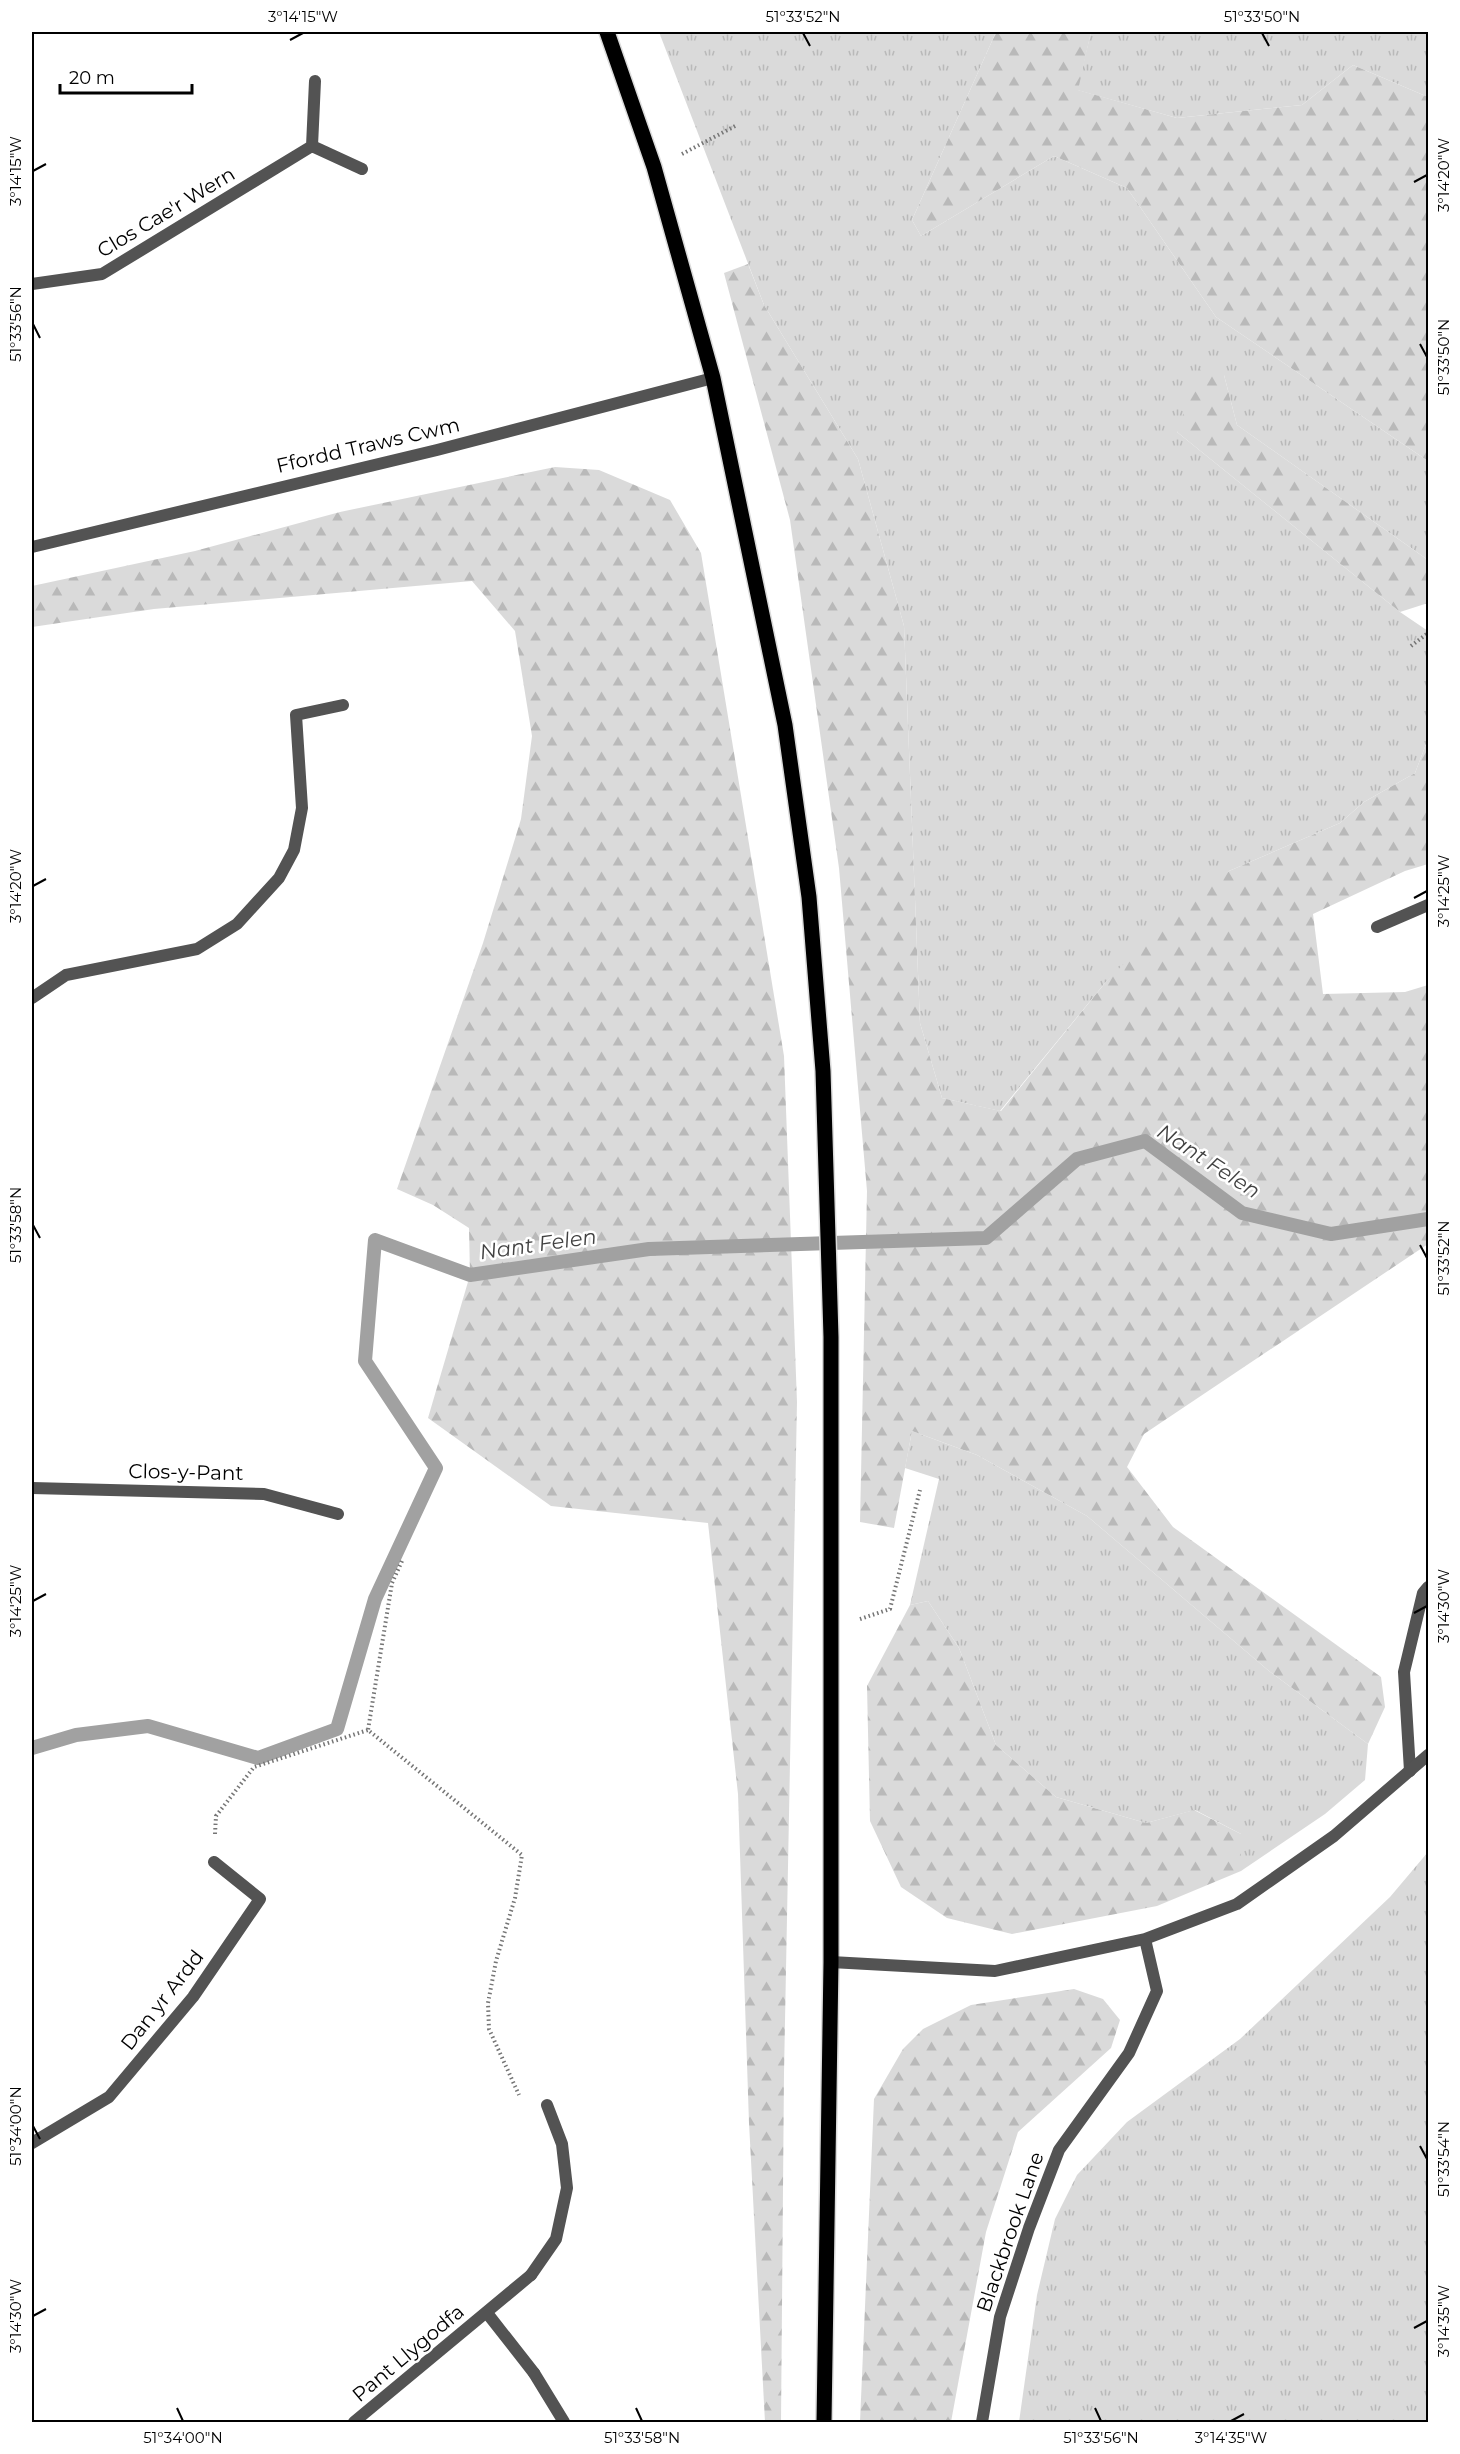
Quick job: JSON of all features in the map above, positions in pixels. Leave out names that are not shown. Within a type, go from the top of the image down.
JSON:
[{"type":"main road","points":[[607,32],[654,167],[713,378],[785,725],[809,897],[823,1083],[831,1337],[834,1627],[824,2422]]},
{"type":"street","points":[[315,81],[312,146],[362,169]]},
{"type":"street","name":"Clos Cae'r Wern","points":[[32,284],[102,274],[312,146]]},
{"type":"street","name":"Ffordd Traws Cwm","points":[[32,548],[437,450],[713,378]]},
{"type":"street","points":[[32,998],[66,975],[197,949],[237,924],[279,878],[294,850],[302,808],[296,715],[343,705]]},
{"type":"street","points":[[1377,927],[1428,906]]},
{"type":"street","name":"Clos-y-Pant","points":[[32,1488],[264,1494],[338,1514]]},
{"type":"street","points":[[1410,1771],[1404,1672],[1423,1593],[1428,1587]]},
{"type":"street","points":[[831,1962],[995,1971],[1145,1939],[1237,1904],[1334,1836],[1428,1755]]},
{"type":"street","name":"Dan yr Ardd","points":[[32,2143],[109,2097],[193,1997],[260,1899],[214,1862]]},
{"type":"street","name":"Blackbrook Lane","points":[[982,2422],[1000,2317],[1029,2228],[1059,2150],[1129,2053],[1157,1991],[1145,1939]]},
{"type":"street","name":"Pant Llygodfa","points":[[354,2422],[531,2275],[556,2239],[567,2188],[562,2144],[547,2105]]},
{"type":"street","name":"Pant Llygodfa","points":[[487,2313],[534,2373],[564,2422]]},
{"type":"path","points":[[654,167],[702,146],[737,125]]},
{"type":"path","points":[[1411,646],[1428,633]]},
{"type":"path","points":[[834,1627],[890,1609],[920,1490]]},
{"type":"path","points":[[368,1730],[392,1583],[402,1561]]},
{"type":"path","points":[[214,1862],[216,1816],[254,1767],[368,1730]]},
{"type":"path","points":[[368,1730],[522,1855],[515,1898],[496,1961],[488,2003],[489,2029],[524,2106]]},
{"type":"green space","points":[[659,32],[996,32],[912,220],[921,236],[1054,156],[1127,188],[1216,317],[1428,461],[1428,560],[1237,425],[1224,375],[1177,432],[1400,612],[1428,631],[1428,739],[1415,773],[1364,802],[1340,823],[1229,871],[1105,983],[1000,1111],[942,1098],[920,1023],[904,626],[858,459],[764,305]]},
{"type":"green space","points":[[996,32],[1091,32],[1078,90],[1177,118],[1302,105],[1353,65],[1428,97],[1428,461],[1216,317],[1127,188],[1054,156],[921,236],[912,220]]},
{"type":"green space","points":[[1091,32],[1428,32],[1428,97],[1353,65],[1302,105],[1177,118],[1077,90]]},
{"type":"green space","points":[[748,264],[764,305],[858,459],[904,626],[920,1023],[942,1098],[1001,1111],[1105,983],[1184,902],[1229,871],[1340,823],[1364,802],[1415,773],[1428,739],[1428,864],[1405,871],[1313,914],[1323,994],[1405,992],[1428,985],[1428,1244],[1144,1434],[1127,1467],[1173,1527],[1381,1677],[1385,1707],[1368,1744],[1269,1671],[1087,1516],[977,1455],[912,1431],[894,1528],[860,1522],[867,1191],[839,868],[790,520],[724,273]]},
{"type":"green space","points":[[1199,369],[1224,375],[1237,425],[1428,560],[1428,603],[1400,612],[1177,432]]},
{"type":"green space","points":[[555,467],[599,470],[670,500],[701,553],[784,1056],[797,1402],[784,2073],[781,2422],[765,2422],[749,2123],[738,1794],[708,1523],[551,1506],[428,1418],[470,1275],[469,1228],[433,1205],[397,1189],[483,943],[521,819],[532,736],[515,631],[472,581],[154,609],[32,627],[32,586],[195,551],[340,512]]},
{"type":"green space","points":[[912,1431],[977,1455],[1087,1516],[1269,1671],[1368,1744],[1365,1780],[1325,1814],[1241,1871],[1241,1834],[1195,1810],[1146,1823],[1056,1797],[996,1745],[959,1648],[928,1601],[910,1605],[939,1479],[905,1468]]},
{"type":"green space","points":[[928,1601],[959,1648],[996,1745],[1056,1797],[1146,1823],[1194,1810],[1241,1834],[1241,1871],[1157,1906],[1012,1934],[947,1918],[901,1887],[870,1821],[867,1686],[910,1605]]},
{"type":"green space","points":[[1428,1852],[1428,2422],[1019,2422],[1037,2295],[1055,2219],[1077,2175],[1127,2122],[1240,2039],[1390,1897]]},
{"type":"green space","points":[[1074,1989],[1103,1999],[1120,2020],[1111,2048],[1018,2132],[986,2232],[951,2422],[860,2422],[874,2099],[903,2049],[923,2029],[971,2005]]},
{"type":"waterway","name":"Nant Felen","points":[[32,1748],[76,1735],[148,1726],[258,1758],[337,1729],[375,1599],[436,1468],[365,1361],[375,1240],[470,1275],[649,1249],[986,1238],[1077,1159],[1145,1141],[1242,1213],[1331,1234],[1428,1219]]}]
